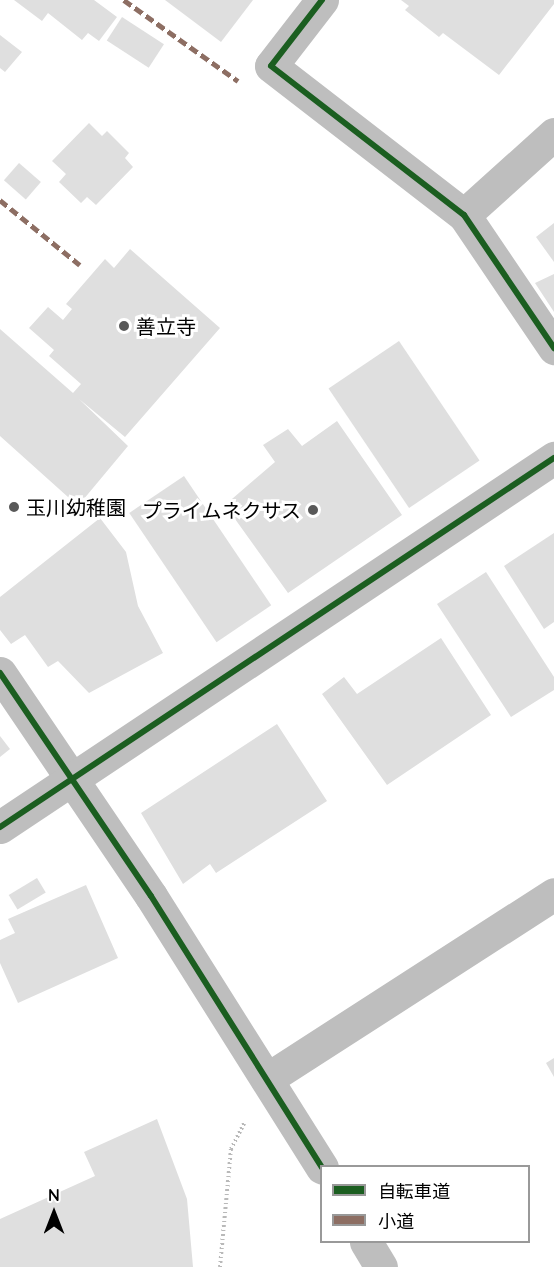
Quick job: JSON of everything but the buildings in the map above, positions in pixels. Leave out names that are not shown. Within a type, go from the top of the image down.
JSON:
[{"type":"street","points":[[322,0],[271,66],[464,215],[554,348]]},
{"type":"street","points":[[464,215],[554,134]]},
{"type":"street","points":[[0,827],[554,458]]},
{"type":"street","points":[[0,673],[151,896],[190,963],[267,1079],[320,1166]]},
{"type":"street","points":[[267,1079],[554,894]]},
{"type":"street","points":[[367,1243],[381,1267]]},
{"type":"path","points":[[219,1267],[231,1149],[267,1079]]},
{"type":"marked path","points":[[124,0],[238,81]]},
{"type":"marked path","points":[[0,200],[80,265]]},
{"type":"cycle path","points":[[322,0],[271,66],[464,215],[554,348]]},
{"type":"cycle path","points":[[0,827],[554,458]]},
{"type":"cycle path","points":[[0,673],[151,896],[320,1165]]},
{"type":"place","name":"善立寺","points":[[124,326]]},
{"type":"place","name":"玉川幼稚園","points":[[14,507]]},
{"type":"place","name":"プライムネクサス","points":[[313,510]]}]
